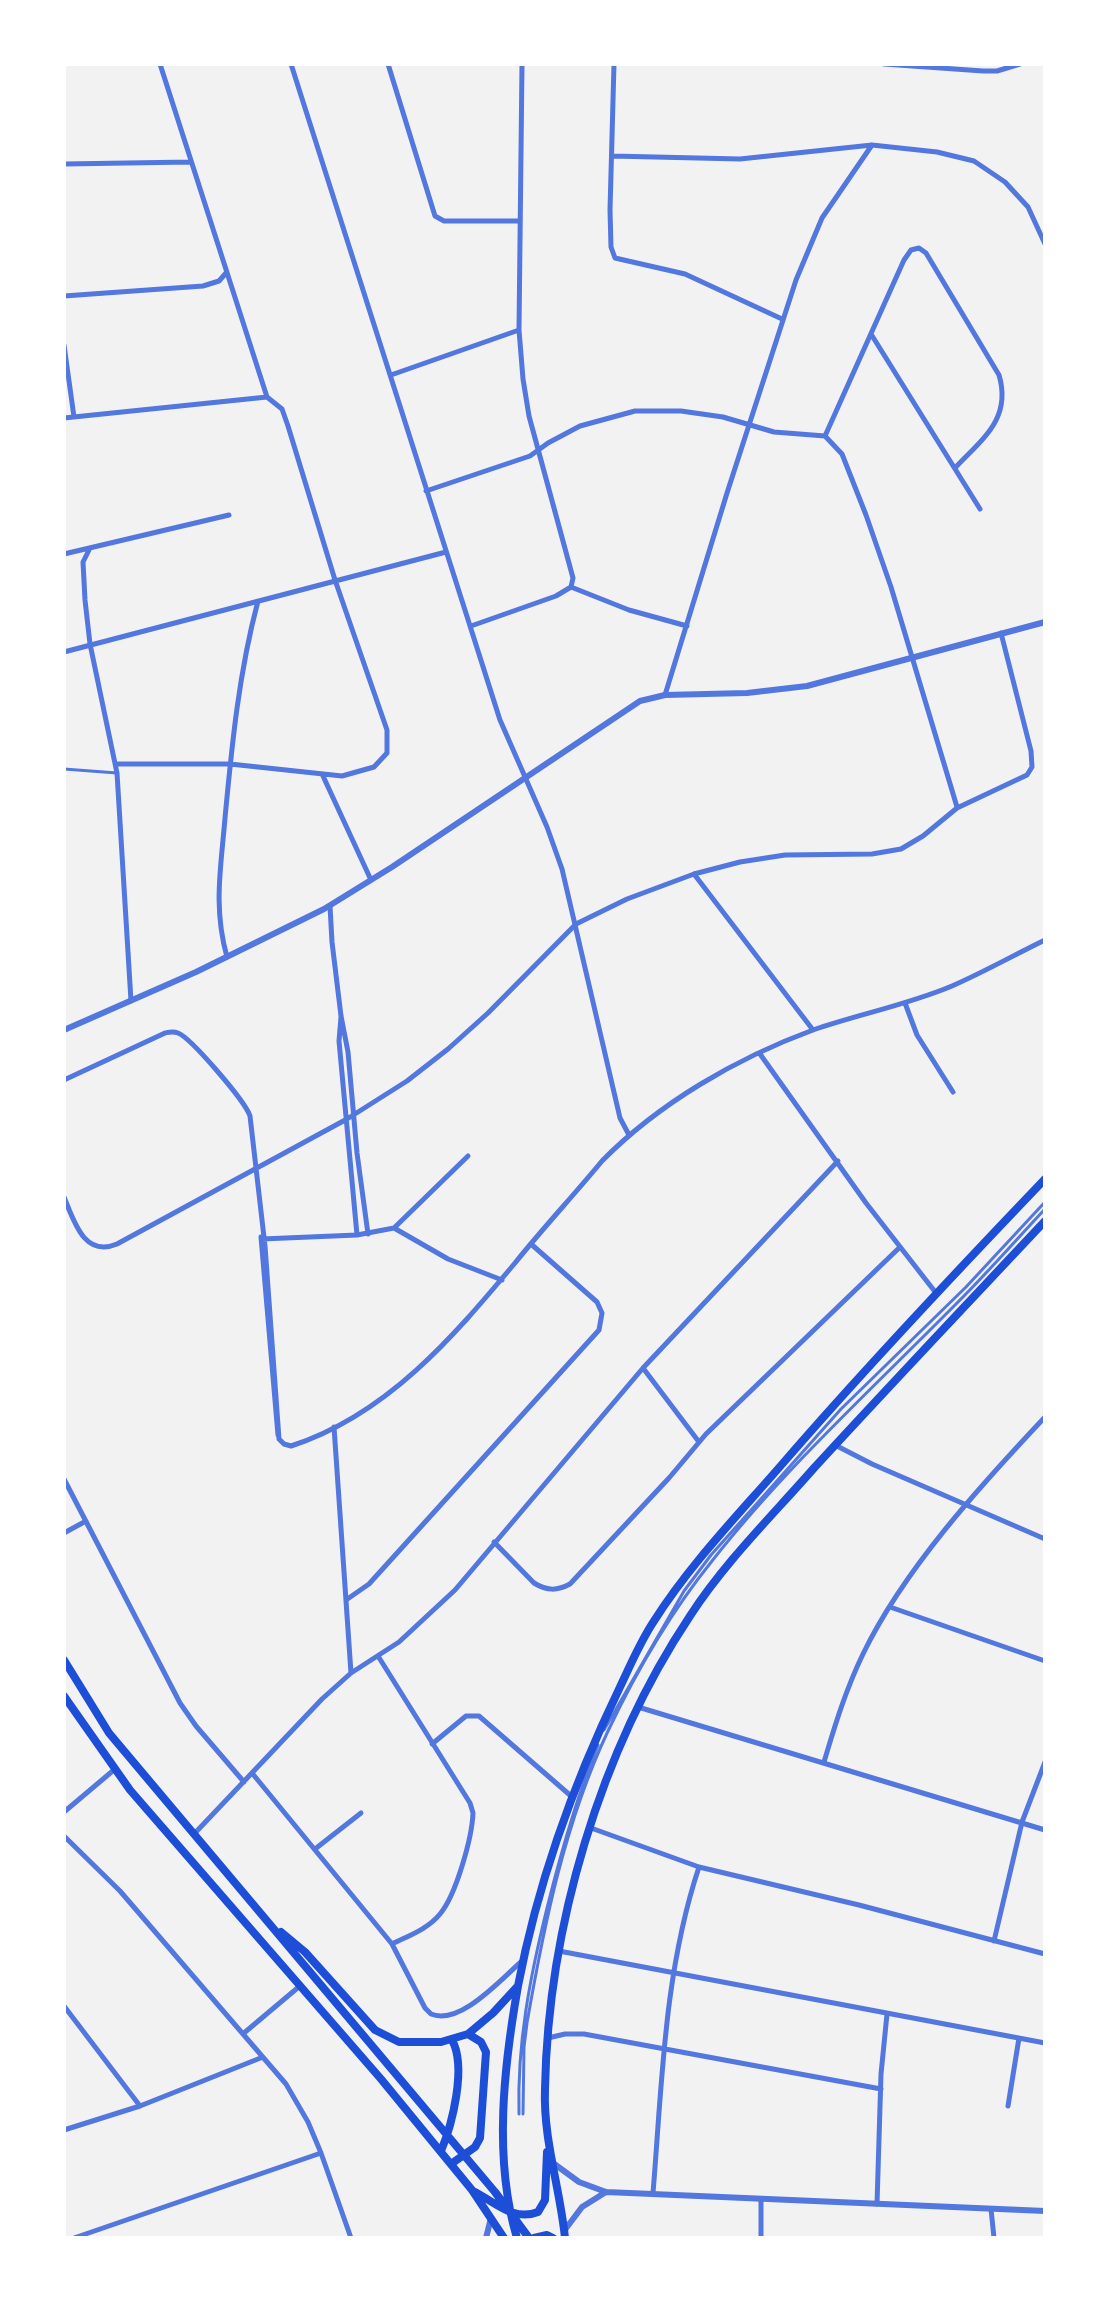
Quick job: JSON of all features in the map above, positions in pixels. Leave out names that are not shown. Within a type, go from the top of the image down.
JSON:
[{"type":"main road","points":[[517,2238],[509,2212],[504,2125],[511,2023],[523,1960],[571,1796],[639,1647],[668,1600],[717,1537],[839,1398],[1045,1179]]},
{"type":"main road","points":[[565,2234],[544,2093],[550,1996],[591,1828],[638,1707],[698,1605],[756,1532],[1045,1221]]},
{"type":"main road","points":[[64,1660],[109,1733],[532,2238],[547,2235],[553,2238]]},
{"type":"main road","points":[[64,1696],[115,1769],[441,2151],[504,2238]]},
{"type":"main road","points":[[276,1930],[297,1944],[353,2008],[385,2037],[413,2044],[452,2040],[468,2034],[519,1985]]},
{"type":"main road","points":[[451,2164],[475,2147],[481,2129],[486,2052],[481,2042],[468,2034]]},
{"type":"main road","points":[[441,2151],[450,2130],[454,2104],[457,2052],[452,2040]]},
{"type":"main road","points":[[472,2190],[509,2212],[529,2215],[538,2212],[543,2206],[548,2133]]},
{"type":"street","points":[[116,764],[230,764],[323,776],[356,774],[374,767],[387,753],[388,742],[383,716],[335,580],[282,409],[267,397],[160,64]]},
{"type":"street","points":[[291,64],[500,720],[562,869],[620,1118],[629,1135]]},
{"type":"street","points":[[388,64],[435,216],[444,221],[519,221]]},
{"type":"street","points":[[471,626],[556,596],[571,587],[573,578],[538,451],[523,379],[519,330],[522,64]]},
{"type":"street","points":[[614,64],[611,235],[615,258],[678,271],[782,319]]},
{"type":"street","points":[[884,64],[983,71],[997,71],[1020,64]]},
{"type":"street","points":[[612,156],[740,159],[872,145],[937,152],[974,161],[991,170],[1018,194],[1045,240]]},
{"type":"street","points":[[665,695],[782,319],[822,218],[872,145]]},
{"type":"street","points":[[64,164],[190,162]]},
{"type":"street","points":[[825,436],[904,260],[911,250],[922,249],[999,375],[1003,388],[1003,405],[998,420],[955,468]]},
{"type":"street","points":[[64,296],[203,286],[219,281],[226,273]]},
{"type":"street","points":[[391,375],[519,330]]},
{"type":"street","points":[[871,334],[980,509]]},
{"type":"street","points":[[64,345],[74,417]]},
{"type":"street","points":[[64,418],[267,397]]},
{"type":"street","points":[[426,491],[530,456],[580,426],[635,411],[681,411],[723,417],[774,432],[825,436],[842,454],[866,515],[957,808]]},
{"type":"street","points":[[64,554],[229,515]]},
{"type":"street","points":[[89,550],[83,562],[90,644],[116,764],[131,1001]]},
{"type":"street","points":[[64,652],[446,552]]},
{"type":"street","points":[[571,587],[629,610],[687,626]]},
{"type":"street","points":[[227,957],[220,930],[218,903],[230,764],[247,644],[258,601]]},
{"type":"street","points":[[64,1030],[227,957],[330,905],[637,702],[665,695],[747,693],[827,682],[1045,622]]},
{"type":"street","points":[[64,1197],[80,1232],[90,1244],[111,1247],[347,1119],[407,1081],[448,1049],[576,924],[627,899],[694,874],[740,862],[785,855],[872,854],[901,849],[923,836],[957,808],[1027,775],[1032,767],[1031,751],[1001,633]]},
{"type":"street","points":[[323,776],[371,880]]},
{"type":"street","points":[[694,874],[813,1030]]},
{"type":"street","points":[[330,905],[357,1235]]},
{"type":"street","points":[[64,1080],[165,1033],[178,1033],[218,1072],[248,1110],[263,1239],[279,1439],[291,1446],[364,1410],[421,1367],[457,1332],[602,1161],[629,1135],[723,1071],[813,1030],[952,986],[1045,940]]},
{"type":"street","points":[[905,1003],[917,1035],[953,1092]]},
{"type":"street","points":[[341,1016],[346,1030],[368,1234]]},
{"type":"street","points":[[760,1054],[899,1248],[936,1293]]},
{"type":"street","points":[[263,1239],[357,1235],[394,1228],[468,1156]]},
{"type":"street","points":[[195,1833],[322,1699],[351,1673],[399,1642],[455,1590],[643,1368],[838,1161]]},
{"type":"street","points":[[394,1228],[448,1259],[502,1280]]},
{"type":"street","points":[[346,1600],[369,1584],[599,1330],[602,1313],[597,1302],[531,1244]]},
{"type":"street","points":[[494,1542],[534,1583],[552,1590],[570,1584],[699,1442],[899,1248]]},
{"type":"street","points":[[643,1368],[699,1442]]},
{"type":"street","points":[[824,1762],[848,1688],[890,1607],[928,1553],[1045,1417]]},
{"type":"street","points":[[334,1427],[351,1673]]},
{"type":"street","points":[[835,1445],[1045,1539]]},
{"type":"street","points":[[64,1479],[180,1703],[244,1782]]},
{"type":"street","points":[[64,1533],[86,1521]]},
{"type":"street","points":[[890,1607],[1045,1661]]},
{"type":"street","points":[[378,1656],[470,1803],[472,1819],[456,1881],[446,1906],[432,1922],[392,1944]]},
{"type":"street","points":[[638,1707],[1045,1830]]},
{"type":"street","points":[[432,1744],[466,1716],[479,1716],[571,1796]]},
{"type":"street","points":[[994,1941],[1022,1822],[1045,1762]]},
{"type":"street","points":[[64,1812],[115,1769]]},
{"type":"street","points":[[252,1773],[392,1944],[425,2008],[437,2017],[476,2002],[523,1960]]},
{"type":"street","points":[[315,1849],[361,1813]]},
{"type":"street","points":[[591,1828],[699,1867],[1045,1954]]},
{"type":"street","points":[[64,1836],[120,1891],[286,2084],[308,2122],[351,2238]]},
{"type":"street","points":[[653,2193],[663,2049],[674,1974],[690,1894],[699,1867]]},
{"type":"street","points":[[559,1951],[1045,2043]]},
{"type":"street","points":[[244,2033],[301,1985]]},
{"type":"street","points":[[64,2006],[140,2106]]},
{"type":"street","points":[[877,2204],[887,2014]]},
{"type":"street","points":[[547,2039],[565,2034],[584,2034],[881,2089]]},
{"type":"street","points":[[1008,2106],[1019,2038]]},
{"type":"street","points":[[64,2130],[140,2106],[263,2057]]},
{"type":"street","points":[[74,2238],[321,2153]]},
{"type":"street","points":[[553,2163],[579,2182],[606,2192],[1045,2211]]},
{"type":"street","points":[[565,2234],[582,2207],[606,2192]]},
{"type":"street","points":[[761,2199],[761,2238]]},
{"type":"street","points":[[991,2209],[994,2238]]},
{"type":"street","points":[[486,2238],[491,2218]]},
{"type":"lane","points":[[64,769],[117,773]]},
{"type":"lane","points":[[1045,1202],[966,1287],[841,1409],[711,1555],[684,1591],[628,1685],[593,1756],[562,1848],[522,2028],[521,2114],[527,2023],[560,1871],[591,1770],[608,1730],[653,1650],[711,1562],[761,1503],[830,1428],[959,1301],[1045,1209]]}]
